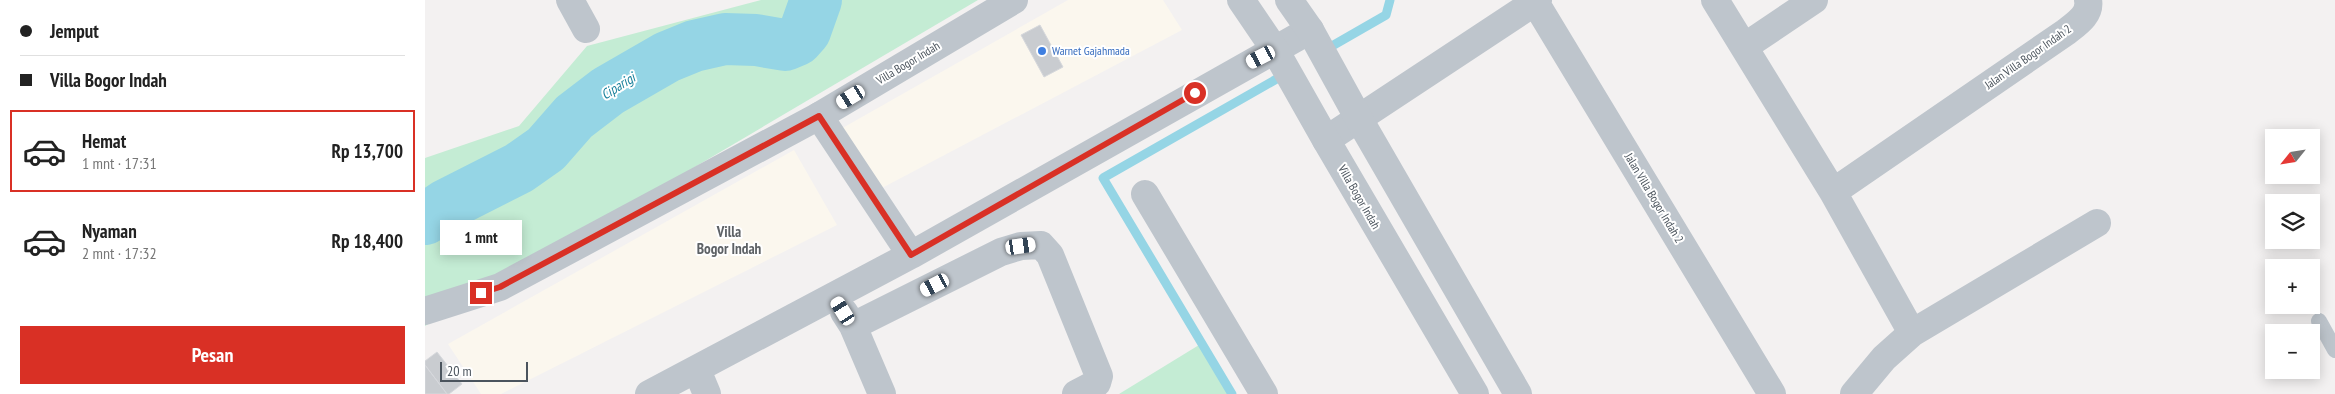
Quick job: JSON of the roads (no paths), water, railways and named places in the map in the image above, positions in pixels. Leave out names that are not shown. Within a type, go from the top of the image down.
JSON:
[{"type":"street","points":[[570,0],[586,30]]},
{"type":"street","name":"Villa Bogor Indah","points":[[425,310],[500,287],[819,116],[1014,0]]},
{"type":"street","name":"Villa Bogor Indah","points":[[1241,0],[1275,50],[1325,140],[1475,394]]},
{"type":"street","points":[[1289,0],[1310,30],[1359,119],[1518,394]]},
{"type":"street","points":[[1715,0],[1833,192],[1912,333]]},
{"type":"street","points":[[1744,46],[1814,0]]},
{"type":"street","name":"Jalan Villa Bogor Indah 2","points":[[1833,192],[2066,32],[2084,17],[2089,5],[2088,0]]},
{"type":"street","name":"Jalan Villa Bogor Indah 2","points":[[1325,140],[1359,119],[1433,67],[1537,1],[1772,394]]},
{"type":"street","points":[[649,394],[702,382],[834,295],[911,255],[1310,30]]},
{"type":"street","points":[[819,116],[911,255]]},
{"type":"street","points":[[1145,194],[1264,394]]},
{"type":"street","points":[[1854,394],[1884,358],[1912,333],[2097,223]]},
{"type":"street","points":[[853,326],[1001,252],[1021,246],[1041,245],[1050,255],[1099,376],[1097,383],[1076,394]]},
{"type":"street","points":[[834,295],[853,326],[882,394]]},
{"type":"lane","points":[[2319,321],[2335,350]]},
{"type":"waterway","name":"Ciparigi","points":[[425,219],[446,205],[519,168],[546,149],[574,117],[608,91],[667,57],[694,46],[725,39],[756,40],[785,45],[797,40],[805,31],[816,0]]},
{"type":"waterway","points":[[1332,46],[1386,15],[1390,0]]},
{"type":"waterway","points":[[1232,394],[1103,178],[1280,77]]},
{"type":"place","name":"Warnet Gajahmada","points":[[1042,51]]},
{"type":"district","name":"Villa Bogor Indah","points":[[729,240]]}]
